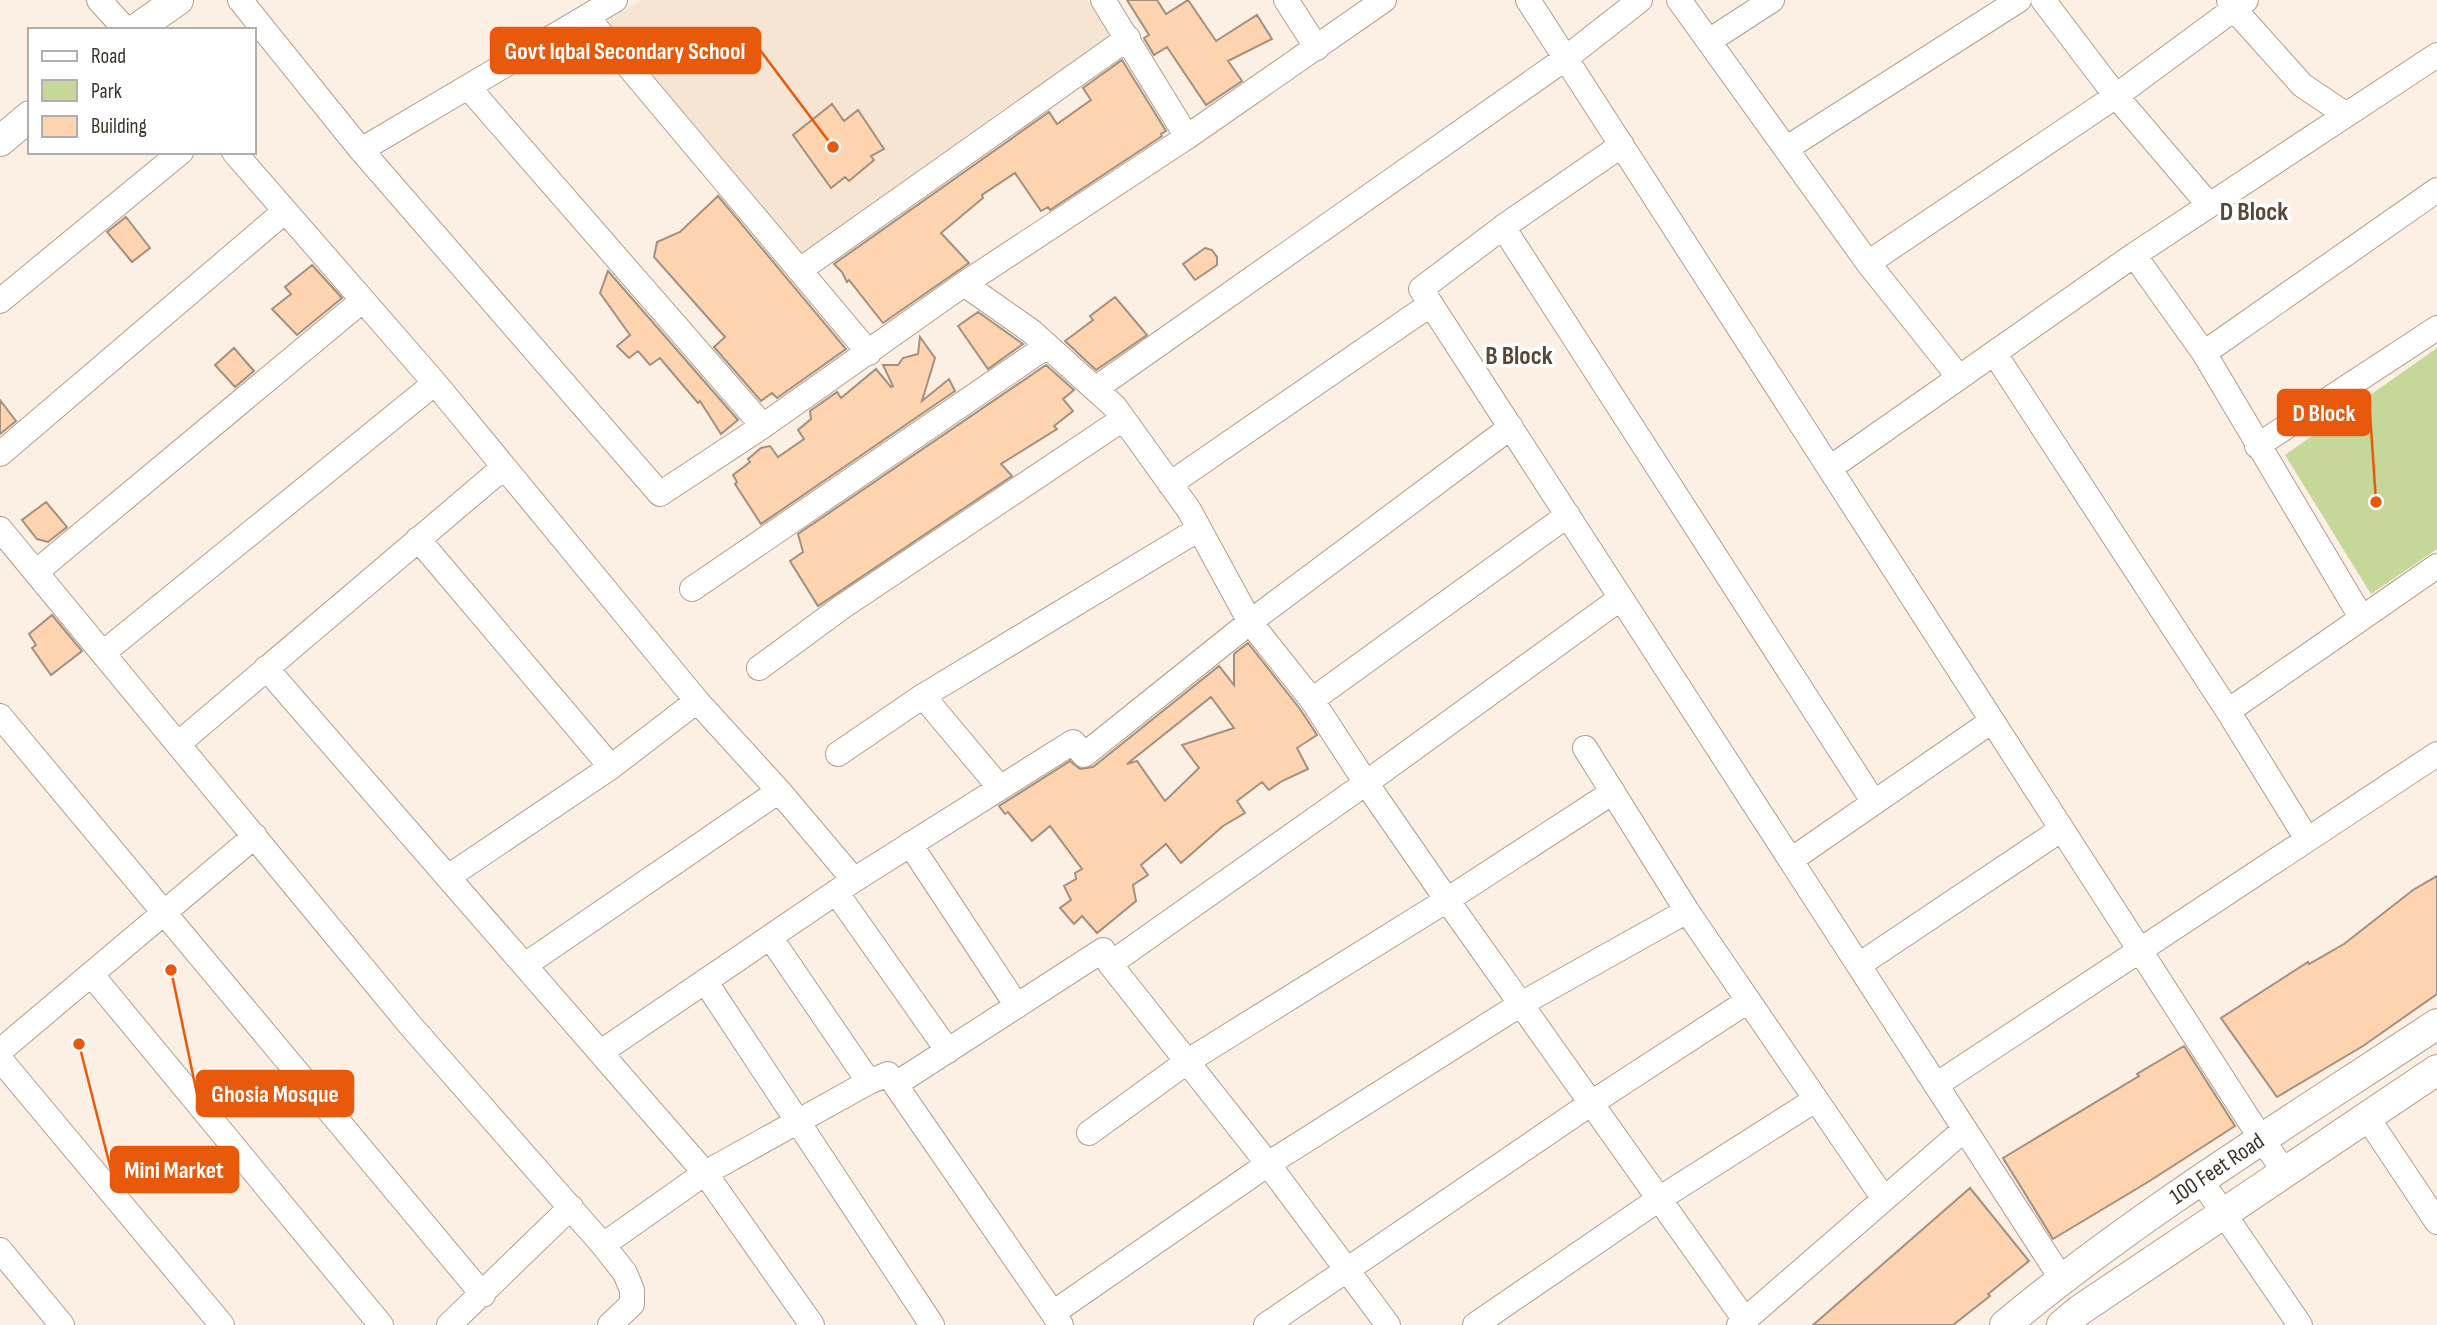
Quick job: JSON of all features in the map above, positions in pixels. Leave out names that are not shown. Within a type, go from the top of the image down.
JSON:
[{"type":"main road","points":[[138,28],[178,0]]},
{"type":"main road","points":[[0,141],[28,118]]},
{"type":"main road","name":"100 Feet Road","points":[[2005,1325],[2061,1278],[2200,1179],[2437,1024]]},
{"type":"main road","name":"100 Feet Road","points":[[2062,1325],[2223,1212],[2437,1070]]},
{"type":"street","points":[[99,0],[124,28]]},
{"type":"street","points":[[240,0],[361,150],[660,494],[869,353],[964,284],[1187,136],[1384,0]]},
{"type":"street","points":[[361,150],[615,0]]},
{"type":"street","points":[[1103,0],[1187,136]]},
{"type":"street","points":[[1286,0],[1317,48]]},
{"type":"street","points":[[1528,0],[2139,950],[2285,1172]]},
{"type":"street","points":[[1095,389],[1566,58],[1640,0]]},
{"type":"street","points":[[1679,0],[1868,263],[1958,376]]},
{"type":"street","points":[[1709,41],[1772,0]]},
{"type":"street","points":[[1787,148],[2018,0]]},
{"type":"street","points":[[2043,0],[2116,96],[2209,205]]},
{"type":"street","points":[[1868,263],[2116,96],[2237,3],[2302,85],[2345,114]]},
{"type":"street","points":[[587,17],[869,353]]},
{"type":"street","points":[[800,270],[1128,38]]},
{"type":"street","points":[[1830,468],[2134,255],[2437,55]]},
{"type":"street","points":[[468,87],[763,426]]},
{"type":"street","points":[[1622,145],[1503,227],[1421,289],[2061,1278]]},
{"type":"street","points":[[0,302],[179,154]]},
{"type":"street","points":[[236,154],[435,383],[697,701],[779,791],[845,886],[948,1051]]},
{"type":"street","points":[[2204,354],[2437,190]]},
{"type":"street","points":[[0,454],[284,212]]},
{"type":"street","points":[[1503,227],[1873,801]]},
{"type":"street","points":[[2134,255],[2204,354],[2361,617]]},
{"type":"street","points":[[964,284],[1031,331],[1115,407],[1199,529],[1250,622],[1312,700],[1366,783],[1659,1199],[1742,1323],[1965,1129]]},
{"type":"street","points":[[36,572],[363,300]]},
{"type":"street","points":[[1170,484],[1431,304]]},
{"type":"street","points":[[2257,446],[2437,328]]},
{"type":"street","points":[[692,589],[1047,346]]},
{"type":"street","points":[[1995,354],[2228,711],[2306,839]]},
{"type":"street","points":[[103,653],[435,383]]},
{"type":"street","points":[[759,667],[842,607],[1123,419]]},
{"type":"street","points":[[601,1052],[845,886],[1073,742],[1084,755],[1250,622],[1511,427]]},
{"type":"street","points":[[178,744],[504,467]]},
{"type":"street","points":[[1312,700],[1568,515]]},
{"type":"street","points":[[0,529],[410,1025],[571,1207],[625,1273],[632,1290],[632,1304],[610,1325]]},
{"type":"street","points":[[838,754],[923,696],[1199,529]]},
{"type":"street","points":[[418,538],[611,766]]},
{"type":"street","points":[[2228,711],[2437,566]]},
{"type":"street","points":[[1110,964],[1621,598]]},
{"type":"street","points":[[266,668],[705,1173],[812,1325]]},
{"type":"street","points":[[923,696],[1000,788]]},
{"type":"street","points":[[448,877],[611,766],[697,701]]},
{"type":"street","points":[[0,716],[482,1294]]},
{"type":"street","points":[[1791,860],[1992,721]]},
{"type":"street","points":[[1585,748],[1687,911],[1884,1199]]},
{"type":"street","points":[[1936,1085],[2437,754]]},
{"type":"street","points":[[525,965],[779,791]]},
{"type":"street","points":[[1089,1133],[1188,1061],[1447,900],[1613,792]]},
{"type":"street","points":[[1859,965],[2062,829]]},
{"type":"street","points":[[0,1051],[255,836]]},
{"type":"street","points":[[910,844],[1017,1006]]},
{"type":"street","points":[[603,1245],[705,1173],[888,1073],[1057,1319],[1268,1164],[1521,1004],[1687,911]]},
{"type":"street","points":[[770,937],[869,1082]]},
{"type":"street","points":[[896,1084],[1103,950],[1110,964],[1268,1164],[1388,1325]]},
{"type":"street","points":[[92,974],[381,1325]]},
{"type":"street","points":[[705,981],[932,1325]]},
{"type":"street","points":[[1266,1325],[1590,1104],[1748,1001]]},
{"type":"street","points":[[0,1059],[222,1325]]},
{"type":"street","points":[[1475,1325],[1659,1199],[1815,1100]]},
{"type":"street","points":[[2367,1117],[2437,1222]]},
{"type":"street","points":[[2200,1179],[2300,1325]]},
{"type":"street","points":[[449,1325],[571,1207]]},
{"type":"street","points":[[0,1251],[62,1325]]},
{"type":"shaded area","points":[[642,0],[1087,0],[1111,38],[801,257],[605,22]]},
{"type":"green space","points":[[2437,348],[2437,549],[2371,594],[2285,455]]},
{"type":"building","points":[[1127,0],[1157,0],[1166,14],[1188,0],[1216,41],[1257,15],[1272,39],[1228,61],[1242,81],[1206,105],[1167,47],[1154,55],[1144,38],[1149,35]]},
{"type":"building","points":[[1122,60],[1166,131],[1162,136],[1050,210],[1048,207],[1041,211],[1015,173],[982,195],[983,198],[941,233],[969,263],[883,323],[834,264],[1049,112],[1057,124],[1091,100],[1083,88]]},
{"type":"building","points":[[832,104],[844,121],[858,110],[884,149],[871,156],[874,160],[849,181],[845,177],[831,188],[793,135]]},
{"type":"building","points":[[718,196],[846,349],[777,398],[772,393],[761,401],[714,347],[725,337],[654,257],[657,242],[680,232]]},
{"type":"building","points":[[126,217],[150,248],[132,262],[107,232]]},
{"type":"building","points":[[1205,248],[1212,250],[1217,257],[1217,265],[1195,280],[1183,264]]},
{"type":"building","points":[[312,265],[342,298],[297,335],[272,309],[291,294],[285,287]]},
{"type":"building","points":[[608,271],[738,420],[721,434],[700,401],[698,403],[660,358],[650,365],[638,351],[629,358],[617,346],[630,335],[600,293]]},
{"type":"building","points":[[1115,297],[1147,335],[1096,370],[1065,341],[1093,320],[1090,316]]},
{"type":"building","points":[[978,312],[1023,344],[988,369],[958,326]]},
{"type":"building","points":[[920,337],[935,358],[922,401],[949,379],[955,391],[761,524],[735,484],[737,482],[733,475],[750,462],[748,459],[761,448],[770,446],[778,457],[804,439],[798,430],[811,419],[810,411],[837,392],[841,398],[876,369],[891,387],[893,386],[883,365],[898,365],[903,358],[918,354]]},
{"type":"building","points":[[234,348],[254,371],[235,387],[215,365]]},
{"type":"building","points":[[1046,365],[1074,390],[1063,399],[1073,411],[1054,426],[1057,429],[1001,464],[1012,476],[818,606],[790,561],[803,552],[798,534]]},
{"type":"building","points":[[0,400],[16,421],[0,434]]},
{"type":"building","points":[[46,502],[67,527],[48,542],[37,539],[22,520]]},
{"type":"building","points":[[52,615],[82,651],[51,675],[32,648],[36,645],[29,634]]},
{"type":"building","points":[[1248,643],[1317,735],[1297,748],[1308,769],[1269,790],[1262,782],[1237,801],[1245,813],[1223,826],[1181,863],[1166,844],[1141,865],[1148,875],[1133,885],[1136,901],[1097,933],[1082,916],[1074,924],[1060,908],[1071,900],[1064,886],[1076,879],[1075,873],[1082,869],[1050,826],[1032,841],[1008,812],[1005,814],[999,806],[1070,761],[1080,769],[1093,767],[1219,666],[1234,685],[1234,654]],"holes":[[[1211,697],[1234,728],[1182,745],[1199,768],[1165,801],[1137,761],[1127,764]]]},
{"type":"building","points":[[2437,876],[2437,994],[2363,1046],[2277,1097],[2221,1018],[2308,962],[2309,964],[2344,944],[2413,890]]},
{"type":"building","points":[[2184,1046],[2235,1126],[2053,1239],[2003,1158]]},
{"type":"building","points":[[1970,1188],[2029,1261],[1988,1294],[1990,1296],[1953,1325],[1813,1325]]},
{"type":"place","name":"Govt Iqbal Secondary School","points":[[833,147]]},
{"type":"place","name":"D Block","points":[[2376,502]]},
{"type":"place","name":"Ghosia Mosque","points":[[171,970]]},
{"type":"place","name":"Mini Market","points":[[79,1044]]},
{"type":"district","name":"D Block","points":[[2254,212]]},
{"type":"district","name":"B Block","points":[[1519,356]]}]
